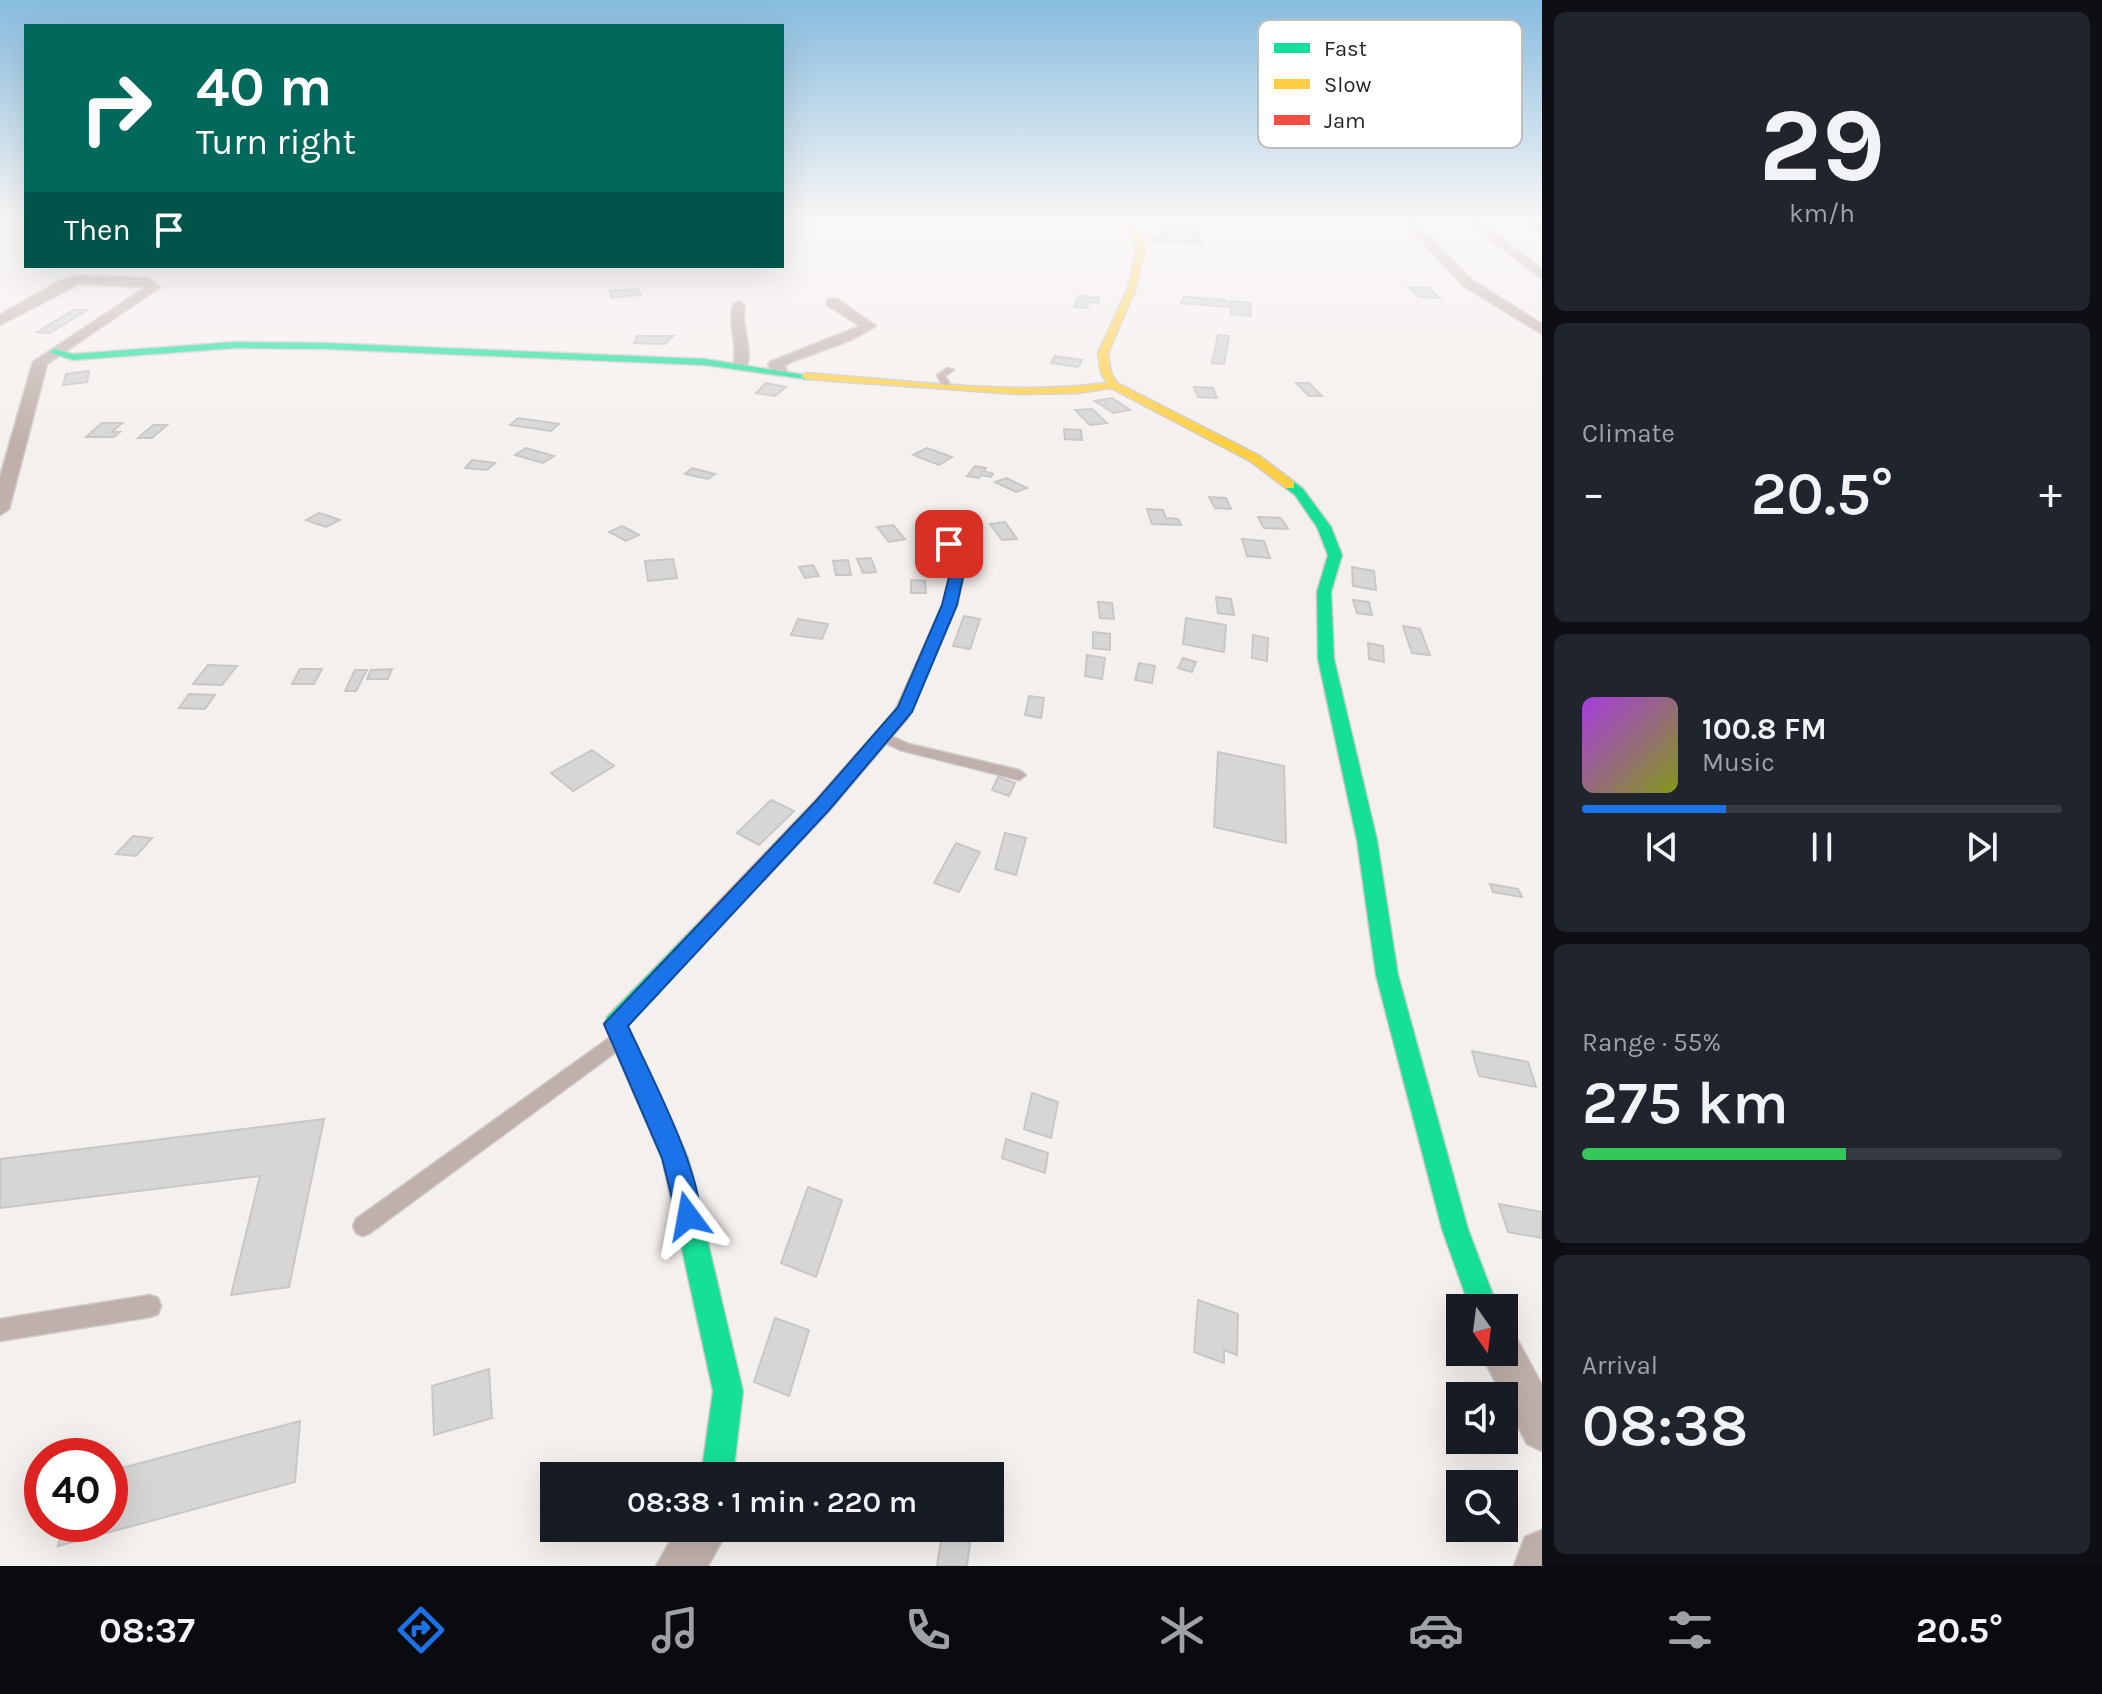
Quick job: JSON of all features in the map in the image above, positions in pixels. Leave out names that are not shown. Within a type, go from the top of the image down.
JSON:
[{"type":"street","points":[[0,321],[45,295]]},
{"type":"street","points":[[0,509],[40,362],[142,295]]},
{"type":"street","points":[[1129,295],[1103,353],[1106,373],[1113,385],[1254,458],[1299,492],[1324,527],[1335,555],[1324,592],[1326,659],[1367,840],[1387,975],[1455,1229],[1479,1294]]},
{"type":"street","points":[[1487,295],[1542,330]]},
{"type":"street","points":[[780,371],[775,365],[786,358],[838,342],[869,326],[832,302]]},
{"type":"street","points":[[739,305],[736,312],[745,354],[740,366]]},
{"type":"street","points":[[54,352],[73,357],[235,345],[326,346],[705,362],[837,380],[948,378],[1033,391],[1113,385]]},
{"type":"street","points":[[719,1462],[728,1391],[675,1158],[615,1024],[822,806],[906,709],[950,605],[957,573],[949,544],[930,544]]},
{"type":"street","points":[[1508,1366],[1542,1429]]},
{"type":"street","points":[[680,1566],[696,1542]]},
{"type":"street","points":[[1538,1566],[1542,1554]]},
{"type":"lane","points":[[882,736],[905,747],[1019,775]]},
{"type":"lane","points":[[363,1226],[622,1039]]},
{"type":"lane","points":[[0,1330],[150,1306]]},
{"type":"building","points":[[611,295],[640,295],[612,298]]},
{"type":"building","points":[[1417,295],[1436,295],[1440,298]]},
{"type":"building","points":[[1078,296],[1099,298],[1098,303],[1089,302],[1087,308],[1074,307]]},
{"type":"building","points":[[1184,297],[1226,300],[1228,307],[1181,303]]},
{"type":"building","points":[[1230,301],[1250,303],[1251,316],[1231,314]]},
{"type":"building","points":[[74,310],[87,310],[50,333],[37,332]]},
{"type":"building","points":[[1218,335],[1229,336],[1224,364],[1212,363]]},
{"type":"building","points":[[637,336],[673,336],[665,344],[634,343]]},
{"type":"building","points":[[1055,356],[1082,360],[1078,367],[1051,363]]},
{"type":"building","points":[[89,371],[87,382],[63,385],[66,374]]},
{"type":"building","points":[[766,383],[786,387],[775,396],[756,393]]},
{"type":"building","points":[[1296,383],[1309,383],[1322,396],[1309,396]]},
{"type":"building","points":[[1194,387],[1213,388],[1217,398],[1198,397]]},
{"type":"building","points":[[1112,398],[1130,410],[1113,413],[1095,401]]},
{"type":"building","points":[[1092,409],[1107,423],[1090,425],[1075,410]]},
{"type":"building","points":[[518,418],[559,424],[551,431],[510,425]]},
{"type":"building","points":[[102,423],[122,423],[112,432],[120,432],[114,437],[86,437]]},
{"type":"building","points":[[153,425],[167,425],[152,438],[138,438]]},
{"type":"building","points":[[1064,429],[1081,430],[1082,440],[1065,439]]},
{"type":"building","points":[[526,448],[554,456],[543,463],[515,455]]},
{"type":"building","points":[[927,448],[952,457],[939,465],[913,455]]},
{"type":"building","points":[[472,460],[495,463],[487,470],[465,468]]},
{"type":"building","points":[[975,466],[986,468],[984,471],[993,474],[979,478],[967,476]]},
{"type":"building","points":[[692,468],[715,474],[708,479],[685,474]]},
{"type":"building","points":[[1006,478],[1027,488],[1016,492],[995,482]]},
{"type":"building","points":[[1209,497],[1226,498],[1231,509],[1215,508]]},
{"type":"building","points":[[1147,509],[1163,510],[1166,518],[1178,519],[1181,525],[1152,524]]},
{"type":"building","points":[[319,513],[340,520],[326,527],[306,520]]},
{"type":"building","points":[[1258,517],[1281,518],[1288,529],[1264,528]]},
{"type":"building","points":[[933,518],[945,533],[929,535],[918,520]]},
{"type":"building","points":[[1005,522],[1017,539],[1002,540],[990,524]]},
{"type":"building","points":[[893,525],[905,539],[889,542],[877,527]]},
{"type":"building","points":[[622,526],[639,535],[626,541],[609,532]]},
{"type":"building","points":[[1242,539],[1264,541],[1270,558],[1247,556]]},
{"type":"building","points":[[871,558],[876,572],[863,573],[857,559]]},
{"type":"building","points":[[673,559],[677,578],[648,581],[645,561]]},
{"type":"building","points":[[848,560],[851,575],[836,575],[833,561]]},
{"type":"building","points":[[813,565],[819,576],[805,578],[799,567]]},
{"type":"building","points":[[1352,567],[1374,571],[1376,590],[1353,586]]},
{"type":"building","points":[[911,580],[925,581],[926,593],[911,593]]},
{"type":"building","points":[[1216,597],[1231,599],[1234,615],[1218,613]]},
{"type":"building","points":[[1353,600],[1369,602],[1372,615],[1357,613]]},
{"type":"building","points":[[1098,602],[1112,603],[1114,619],[1100,618]]},
{"type":"building","points":[[964,616],[980,619],[970,649],[953,646]]},
{"type":"building","points":[[1186,618],[1226,625],[1224,652],[1183,644]]},
{"type":"building","points":[[798,619],[828,624],[822,639],[791,635]]},
{"type":"building","points":[[1403,626],[1420,629],[1430,655],[1412,653]]},
{"type":"building","points":[[1093,632],[1110,634],[1110,650],[1093,648]]},
{"type":"building","points":[[1253,635],[1268,638],[1267,661],[1252,658]]},
{"type":"building","points":[[1368,643],[1383,646],[1384,662],[1369,659]]},
{"type":"building","points":[[1087,655],[1105,658],[1102,679],[1085,676]]},
{"type":"building","points":[[1183,658],[1196,662],[1192,672],[1178,668]]},
{"type":"building","points":[[1139,663],[1155,666],[1152,683],[1135,680]]},
{"type":"building","points":[[208,665],[237,666],[222,685],[193,684]]},
{"type":"building","points":[[300,669],[322,669],[314,684],[292,684]]},
{"type":"building","points":[[392,669],[388,679],[367,679],[371,670]]},
{"type":"building","points":[[355,670],[367,670],[356,691],[345,691]]},
{"type":"building","points":[[189,694],[215,695],[205,709],[179,708]]},
{"type":"building","points":[[1029,696],[1044,698],[1041,718],[1025,715]]},
{"type":"building","points":[[592,750],[614,766],[573,791],[551,773]]},
{"type":"building","points":[[1218,752],[1284,766],[1286,843],[1214,827]]},
{"type":"building","points":[[998,777],[1015,783],[1009,796],[992,790]]},
{"type":"building","points":[[771,800],[794,811],[759,845],[737,833]]},
{"type":"building","points":[[1005,833],[1026,838],[1016,875],[995,869]]},
{"type":"building","points":[[133,836],[152,838],[136,856],[116,854]]},
{"type":"building","points":[[956,843],[980,852],[959,892],[934,883]]},
{"type":"building","points":[[1490,884],[1518,889],[1522,897],[1493,892]]},
{"type":"building","points":[[1472,1051],[1528,1062],[1536,1087],[1479,1076]]},
{"type":"building","points":[[1032,1093],[1058,1102],[1051,1138],[1024,1129]]},
{"type":"building","points":[[324,1119],[289,1287],[231,1295],[260,1176],[0,1208],[0,1159]]},
{"type":"building","points":[[1006,1139],[1048,1153],[1045,1173],[1002,1158]]},
{"type":"building","points":[[808,1187],[842,1200],[816,1277],[781,1263]]},
{"type":"building","points":[[1499,1204],[1542,1212],[1542,1238],[1508,1232]]},
{"type":"building","points":[[1198,1300],[1238,1314],[1237,1355],[1224,1350],[1224,1363],[1194,1352]]},
{"type":"building","points":[[775,1318],[809,1330],[789,1396],[754,1382]]},
{"type":"building","points":[[489,1369],[492,1418],[434,1435],[432,1386]]},
{"type":"building","points":[[300,1421],[295,1482],[128,1527],[128,1466]]},
{"type":"building","points":[[941,1542],[970,1542],[967,1566],[937,1566]]},
{"type":"traffic: fast","points":[[54,352],[73,357],[235,345],[326,346],[705,362],[806,376]]},
{"type":"traffic: fast","points":[[1290,485],[1299,492],[1324,527],[1335,555],[1324,592],[1326,659],[1367,840],[1387,975],[1455,1229],[1479,1294]]},
{"type":"traffic: fast","points":[[711,923],[615,1024],[675,1158],[728,1391],[719,1462]]},
{"type":"traffic: slow","points":[[1129,295],[1103,353],[1106,373],[1113,385],[1254,458],[1290,485]]},
{"type":"traffic: slow","points":[[806,376],[1018,391],[1077,390],[1113,385]]},
{"type":"traffic: slow","points":[[901,715],[950,605],[957,573],[949,544],[930,544]]},
{"type":"traffic: jam","points":[[711,923],[822,806],[901,715]]},
{"type":"route","points":[[688,1216],[675,1158],[615,1024],[822,806],[906,709],[950,605],[957,573],[949,544]]}]
